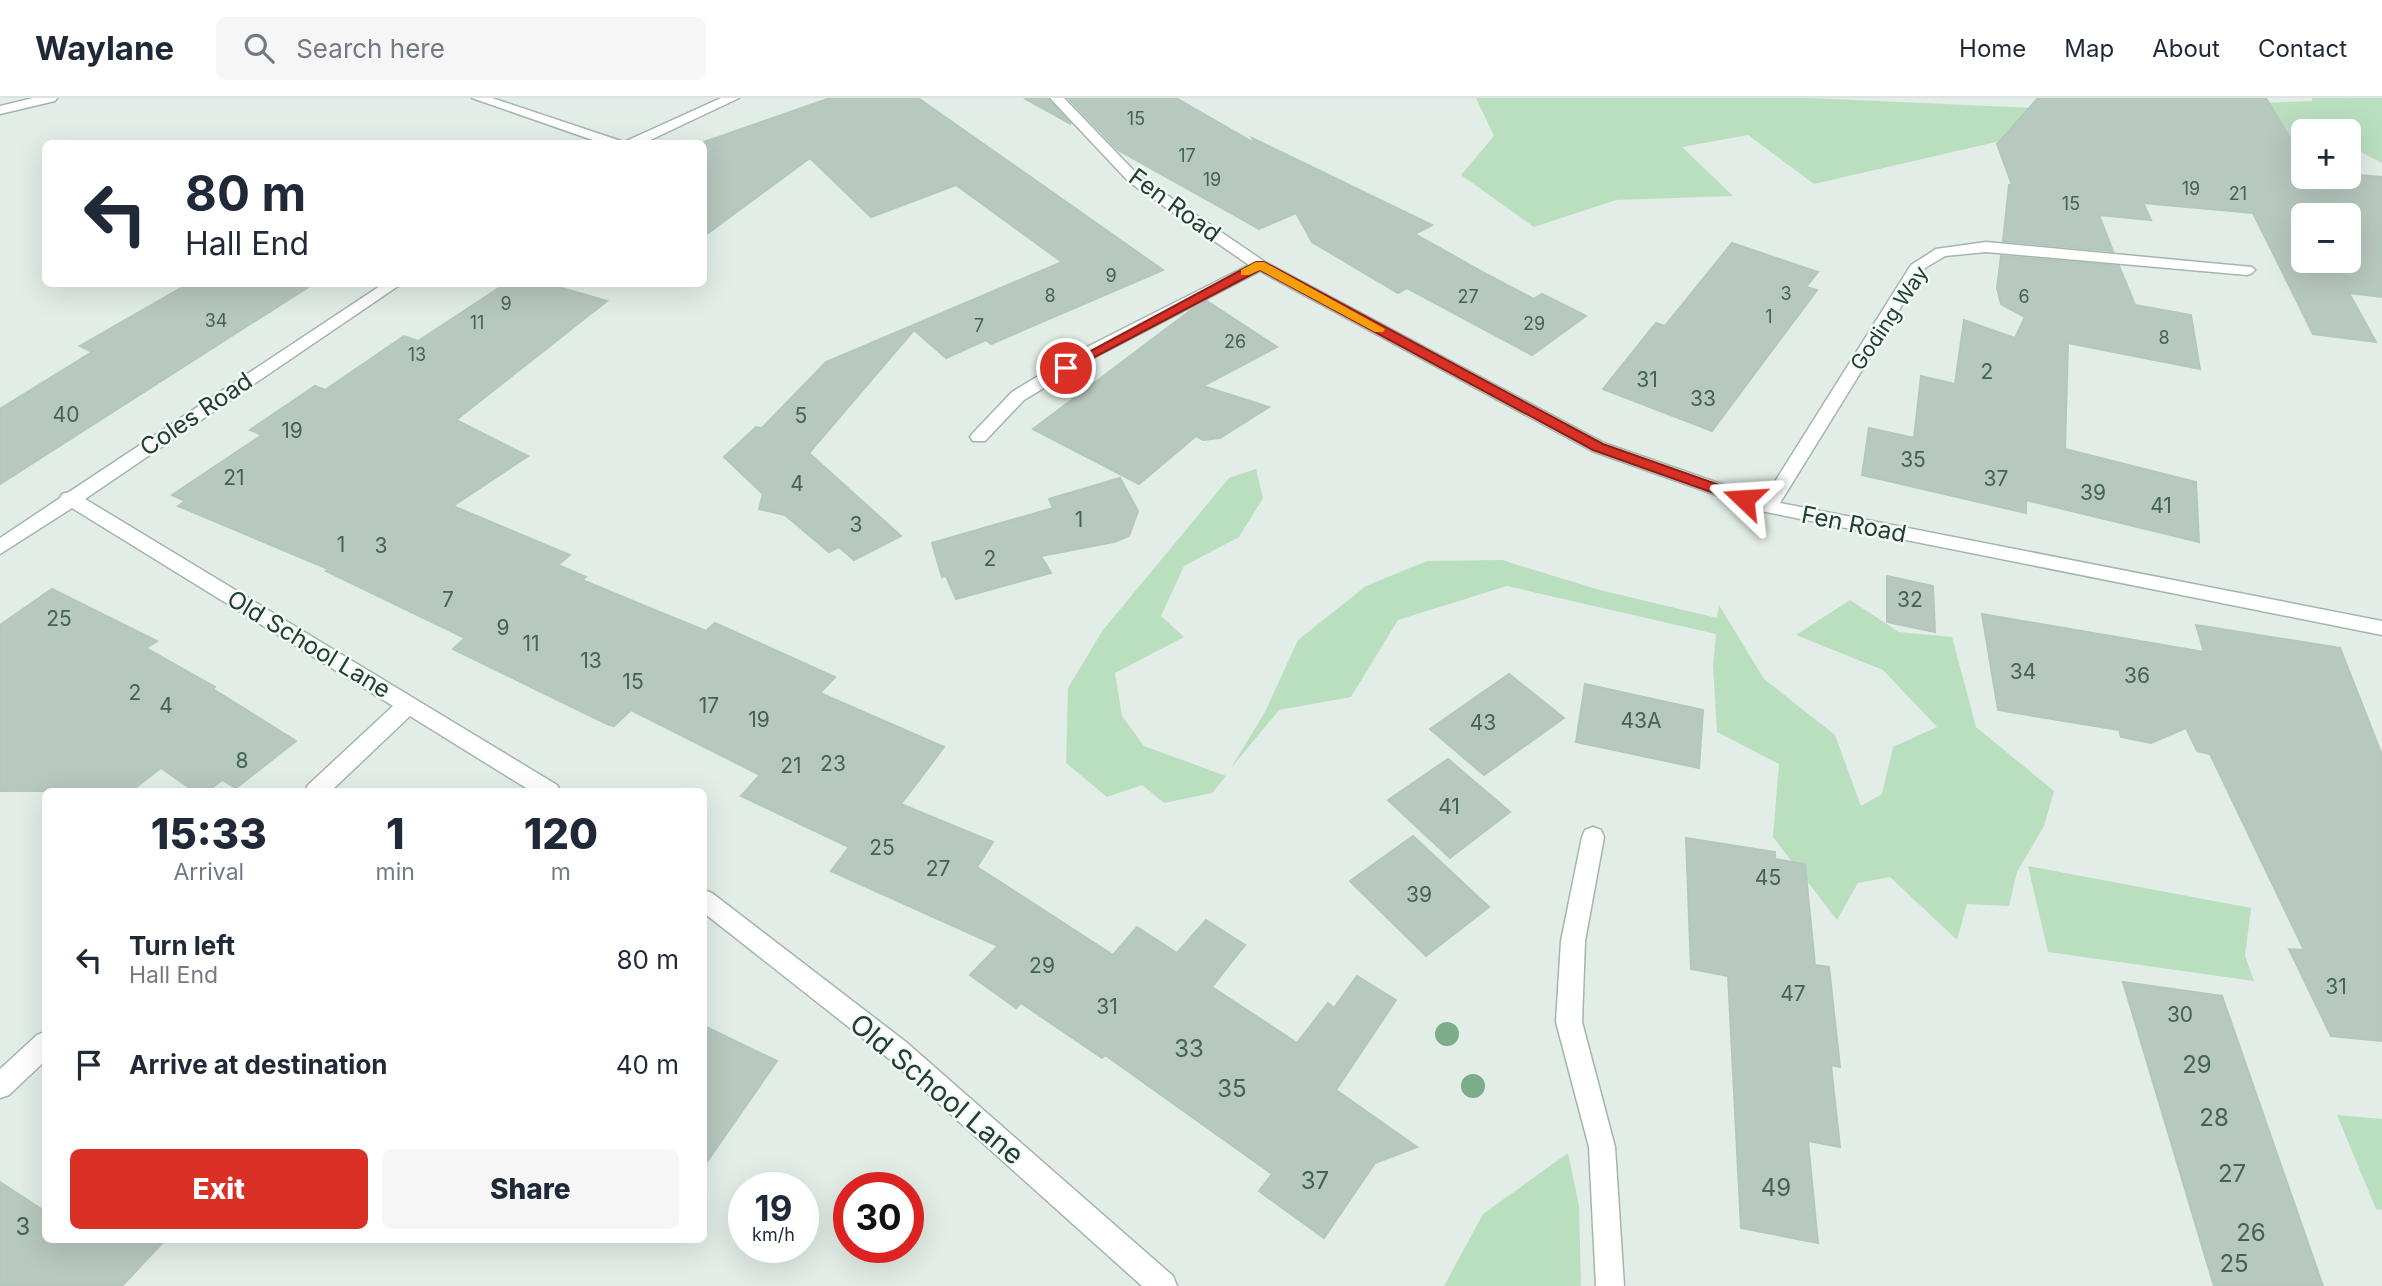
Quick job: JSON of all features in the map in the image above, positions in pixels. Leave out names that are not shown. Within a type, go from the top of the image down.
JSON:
[{"type":"street","points":[[0,110],[50,98]]},
{"type":"street","points":[[479,98],[607,140]]},
{"type":"street","points":[[639,140],[732,98]]},
{"type":"street","name":"Fen Road","points":[[1057,98],[1134,179],[1260,265],[1598,447],[1768,507],[2382,628]]},
{"type":"street","name":"Goding Way","points":[[1768,507],[1919,264],[1941,252],[1986,247],[2247,270]]},
{"type":"street","points":[[979,437],[1018,396],[1089,354],[1260,265]]},
{"type":"street","name":"Coles Road","points":[[0,547],[69,498],[388,287]]},
{"type":"street","name":"Old School Lane","points":[[69,498],[544,788]]},
{"type":"street","points":[[319,788],[409,704]]},
{"type":"street","points":[[1593,836],[1573,941],[1569,1022],[1602,1147],[1610,1286]]},
{"type":"street","name":"Old School Lane","points":[[707,902],[897,1050],[1163,1286]]},
{"type":"street","points":[[0,1086],[42,1047]]},
{"type":"green space","points":[[1476,98],[1810,98],[2082,110],[2312,101],[2312,98],[2382,98],[2382,163],[2361,152],[2361,119],[2291,119],[2291,151],[2258,158],[2013,138],[1814,184],[1748,135],[1682,147],[1733,196],[1616,200],[1534,227],[1461,175],[1494,136]]},
{"type":"green space","points":[[1256,469],[1263,498],[1239,537],[1184,566],[1161,616],[1184,637],[1115,673],[1122,716],[1144,746],[1226,776],[1212,793],[1164,803],[1142,785],[1107,797],[1066,763],[1068,688],[1103,630],[1229,478]]},
{"type":"green space","points":[[1502,560],[1596,589],[1717,618],[1719,605],[1764,679],[1835,735],[1861,806],[1882,794],[1893,747],[1937,727],[1883,670],[1796,635],[1850,600],[1899,632],[1952,637],[1976,727],[2054,791],[2044,826],[2017,872],[2009,906],[1967,904],[1957,940],[1890,877],[1858,883],[1837,920],[1773,837],[1779,764],[1717,732],[1713,665],[1716,634],[1507,586],[1398,620],[1351,697],[1279,710],[1231,768],[1265,712],[1298,640],[1366,586],[1427,561]]},
{"type":"green space","points":[[2028,866],[2251,908],[2245,956],[2254,981],[2048,952]]},
{"type":"green space","points":[[2337,1115],[2382,1119],[2382,1210],[2376,1209]]},
{"type":"green space","points":[[1568,1153],[1579,1206],[1581,1286],[1444,1286],[1483,1214]]},
{"type":"building","points":[[830,98],[918,98],[1163,270],[991,344],[986,340],[946,358],[914,330],[809,453],[901,536],[854,560],[839,547],[829,552],[785,515],[759,509],[763,494],[724,457],[756,427],[762,428],[826,362],[1062,262],[956,185],[871,217],[810,158],[707,234],[707,141]]},
{"type":"building","points":[[1024,98],[1047,98],[1071,124]]},
{"type":"building","points":[[1068,98],[1176,98],[1256,144],[1252,138],[1432,225],[1415,234],[1488,275],[1534,299],[1542,294],[1586,316],[1532,355],[1407,288],[1398,293],[1312,242],[1296,213],[1259,229],[1118,150]]},
{"type":"building","points":[[2038,98],[2266,98],[2291,140],[2291,189],[2361,189],[2361,175],[2382,177],[2382,297],[2349,293],[2376,342],[2313,334],[2253,213],[2143,203],[2151,220],[2099,215],[2113,251],[2003,241],[2009,185],[2012,185],[1997,144]]},
{"type":"building","points":[[1732,243],[1818,272],[1806,287],[1817,290],[1712,431],[1603,389],[1656,323],[1665,326]]},
{"type":"building","points":[[2001,256],[2119,266],[2135,305],[2191,315],[2200,369],[2068,343],[2065,449],[2196,482],[2199,542],[2026,500],[2026,513],[1862,475],[1869,428],[1914,438],[1921,376],[1955,384],[1964,320],[2015,338],[2025,317],[2001,304],[1997,288]]},
{"type":"building","points":[[183,287],[308,287],[0,484],[0,409],[92,352],[80,346]]},
{"type":"building","points":[[500,287],[558,287],[607,301],[456,420],[528,456],[453,506],[570,555],[558,565],[586,577],[582,580],[706,631],[715,623],[835,677],[820,693],[944,747],[901,804],[993,842],[977,867],[1113,955],[1137,927],[1177,953],[1206,920],[1245,945],[1212,987],[1297,1043],[1328,1003],[1334,1008],[1357,976],[1396,1000],[1336,1090],[1417,1147],[1375,1163],[1324,1238],[1259,1191],[1272,1174],[1105,1055],[1102,1058],[1021,1003],[1016,1008],[970,975],[998,946],[831,871],[849,847],[741,796],[760,775],[631,710],[614,726],[609,725],[453,649],[465,638],[326,571],[328,569],[178,506],[185,501],[172,495],[262,435],[250,430],[315,386],[325,390],[404,336],[418,341]]},
{"type":"building","points":[[1207,301],[1277,347],[1203,386],[1269,407],[1220,438],[1203,440],[1196,436],[1139,484],[1033,429],[1191,310]]},
{"type":"building","points":[[1120,478],[1138,511],[1129,536],[1114,542],[1041,556],[1051,573],[956,599],[946,576],[942,577],[932,543],[1053,508],[1049,499]]},
{"type":"building","points":[[1887,576],[1933,586],[1935,632],[1887,622]]},
{"type":"building","points":[[52,589],[157,641],[146,648],[215,687],[213,689],[296,741],[236,788],[222,780],[212,788],[190,788],[161,768],[135,788],[0,791],[0,625]]},
{"type":"building","points":[[1982,614],[2204,652],[2196,625],[2340,648],[2382,755],[2382,1041],[2331,1036],[2289,949],[2304,950],[2210,754],[2197,751],[2186,728],[2151,743],[2121,737],[2119,730],[1998,710]]},
{"type":"building","points":[[1509,674],[1564,718],[1484,775],[1430,729]]},
{"type":"building","points":[[1585,684],[1703,710],[1699,768],[1576,742]]},
{"type":"building","points":[[1448,759],[1510,812],[1450,858],[1388,800]]},
{"type":"building","points":[[1413,836],[1489,907],[1426,956],[1350,881]]},
{"type":"building","points":[[1686,838],[1775,852],[1775,859],[1805,864],[1815,965],[1829,967],[1840,1067],[1831,1065],[1840,1147],[1808,1141],[1818,1243],[1741,1228],[1728,976],[1691,969]]},
{"type":"building","points":[[2123,982],[2222,996],[2323,1286],[2214,1286]]},
{"type":"building","points":[[707,1027],[777,1061],[707,1162]]},
{"type":"building","points":[[0,1182],[42,1209],[42,1243],[162,1243],[122,1286],[0,1286]]},
{"type":"slow traffic","points":[[1245,272],[1260,265],[1379,329]]},
{"type":"route","points":[[1066,368],[1260,265],[1598,447],[1744,499]]}]
